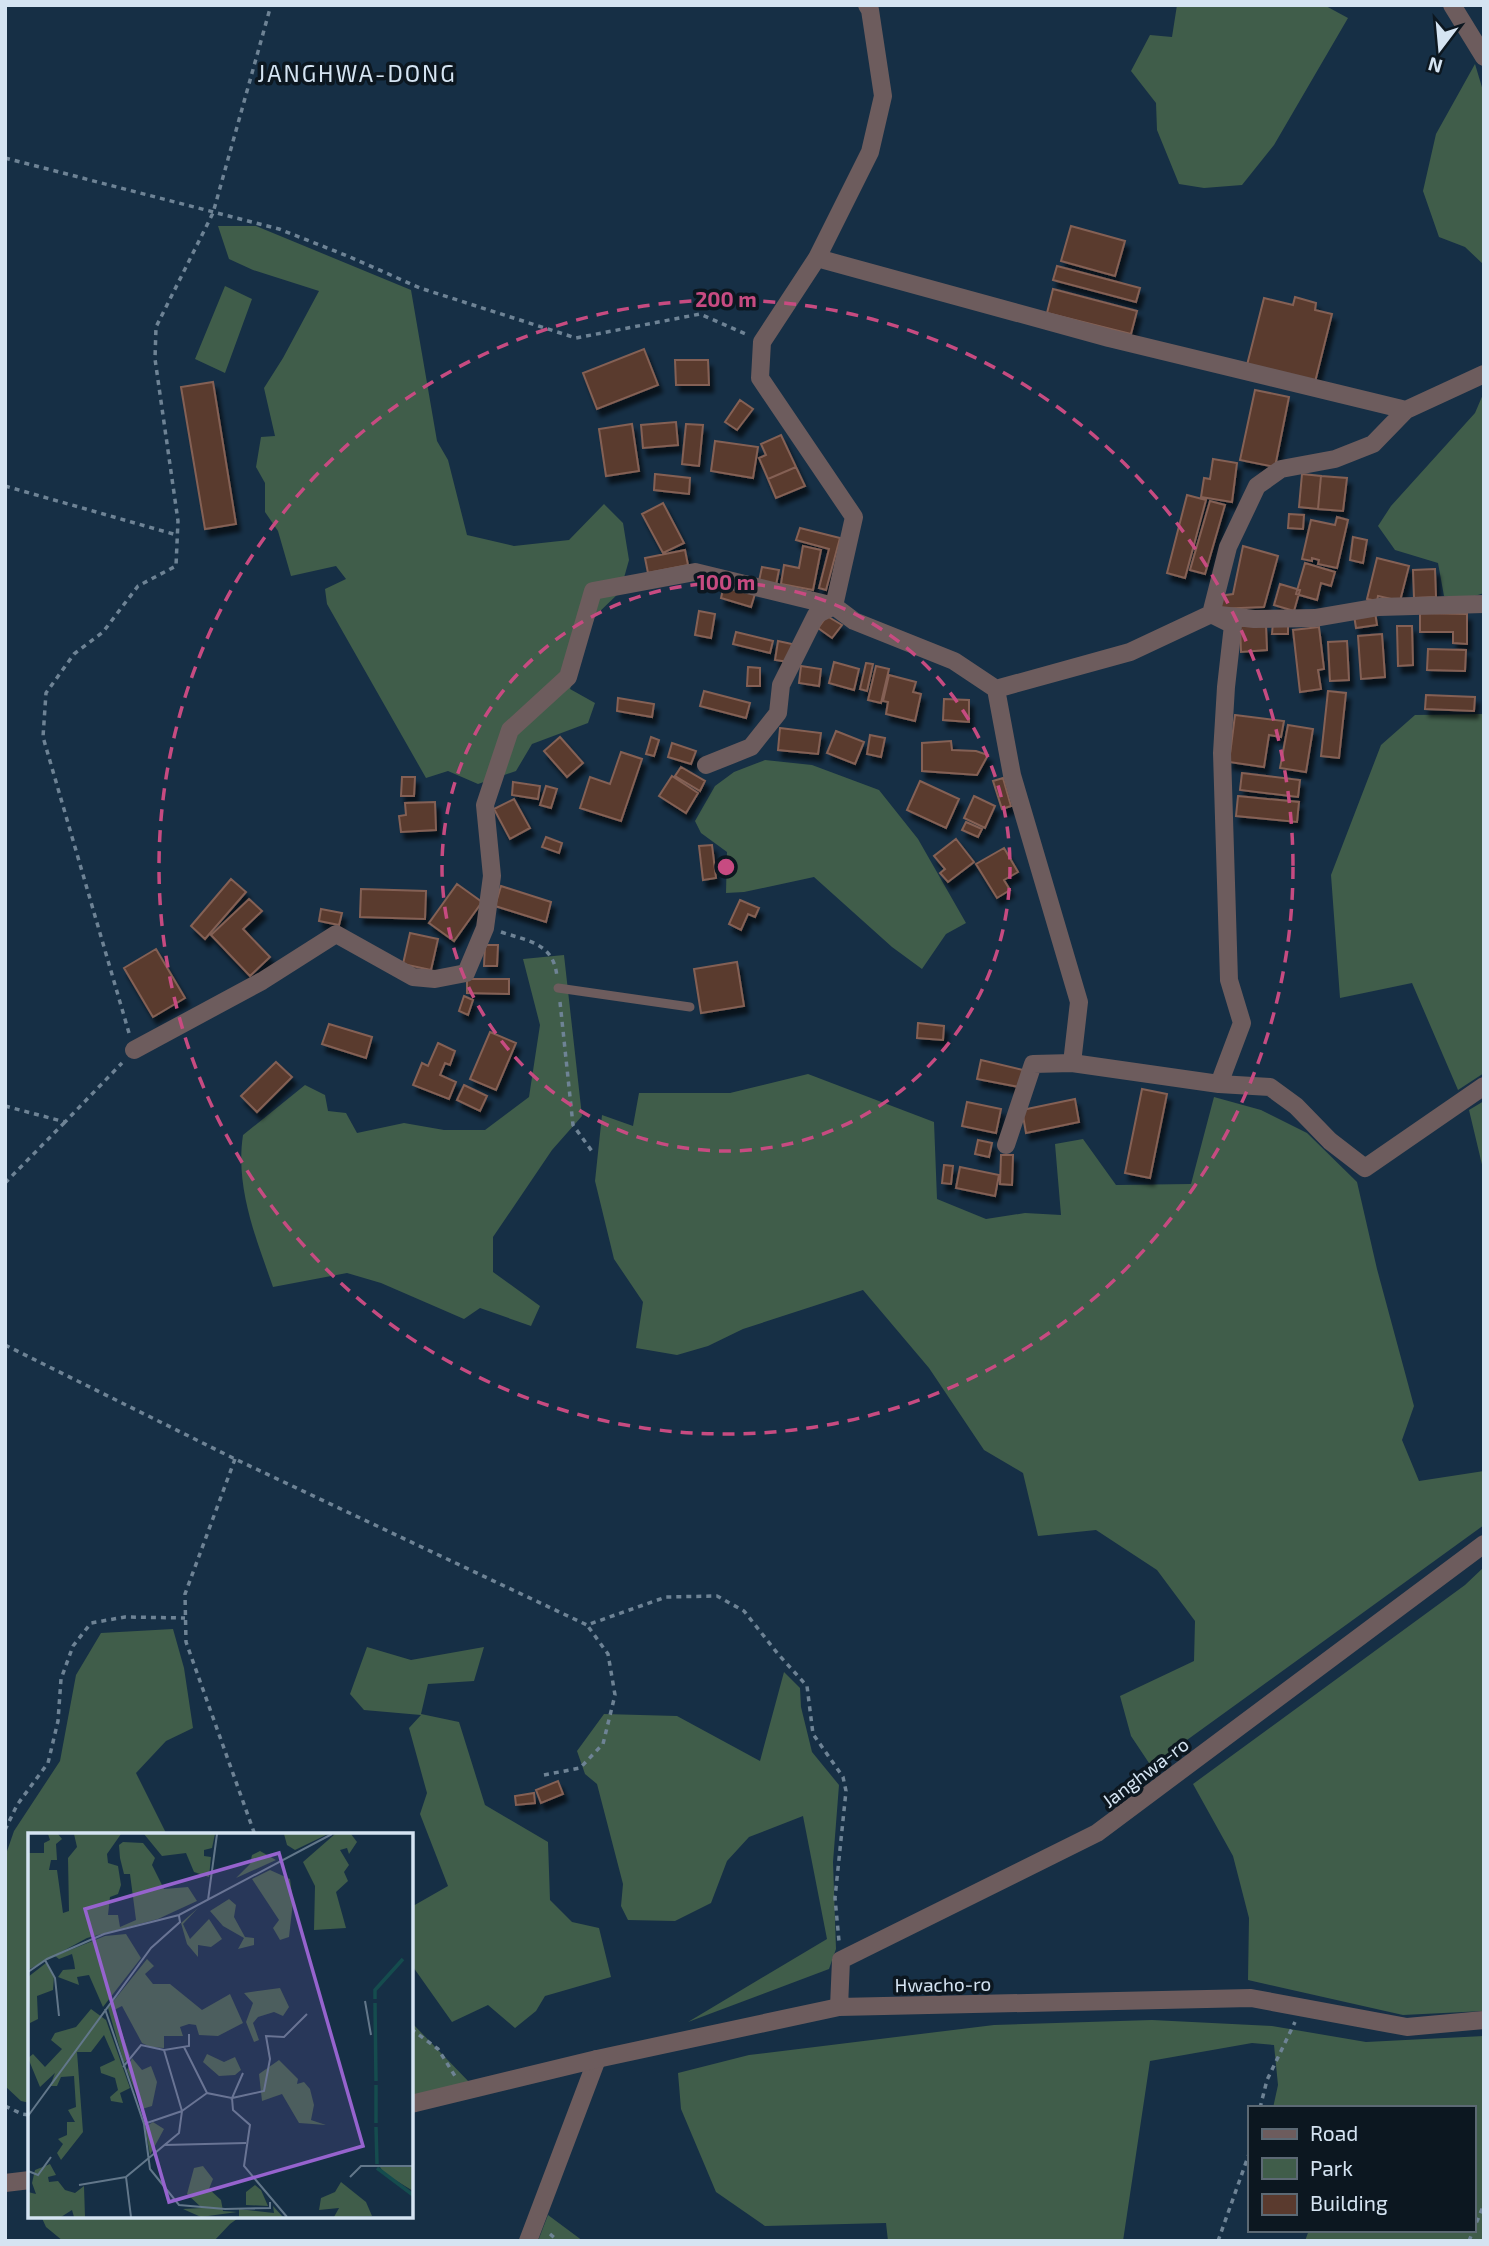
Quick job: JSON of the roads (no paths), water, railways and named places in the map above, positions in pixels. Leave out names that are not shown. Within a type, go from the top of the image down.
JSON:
[{"type":"street","points":[[834,606],[854,517],[760,377],[762,342],[817,258],[870,152],[883,96],[867,5]]},
{"type":"street","points":[[1452,5],[1484,57]]},
{"type":"street","points":[[817,258],[1109,338],[1406,410]]},
{"type":"street","points":[[1211,614],[1228,547],[1257,486],[1281,470],[1335,459],[1373,444],[1406,410],[1484,373]]},
{"type":"street","points":[[134,1050],[262,981],[336,934],[413,977],[435,979],[466,973],[485,928],[492,876],[485,805],[510,730],[568,677],[593,591],[695,572],[834,606],[854,621],[954,661],[996,689],[1012,775],[1079,1002],[1072,1063]]},
{"type":"street","points":[[996,689],[1130,652],[1211,614],[1254,619],[1315,618],[1379,607],[1484,604]]},
{"type":"street","points":[[706,765],[751,747],[778,713],[781,685],[816,615],[834,606]]},
{"type":"street","points":[[1211,614],[1234,625],[1226,687],[1222,753],[1229,981],[1241,1023],[1219,1084]]},
{"type":"street","points":[[1006,1145],[1033,1064],[1072,1063],[1219,1084],[1270,1087],[1296,1106],[1330,1141],[1366,1168],[1484,1086]]},
{"type":"street","name":"Janghwa-ro","points":[[839,2007],[841,1961],[1097,1833],[1484,1544]]},
{"type":"street","name":"Hwacho-ro","points":[[413,2104],[597,2059],[839,2007],[1251,1998],[1407,2027],[1484,2020]]},
{"type":"street","points":[[528,2241],[597,2059]]},
{"type":"street","points":[[5,2183],[28,2180]]},
{"type":"lane","points":[[558,988],[690,1007]]},
{"type":"district","name":"JANGHWA-DONG","points":[[357,73]]}]
